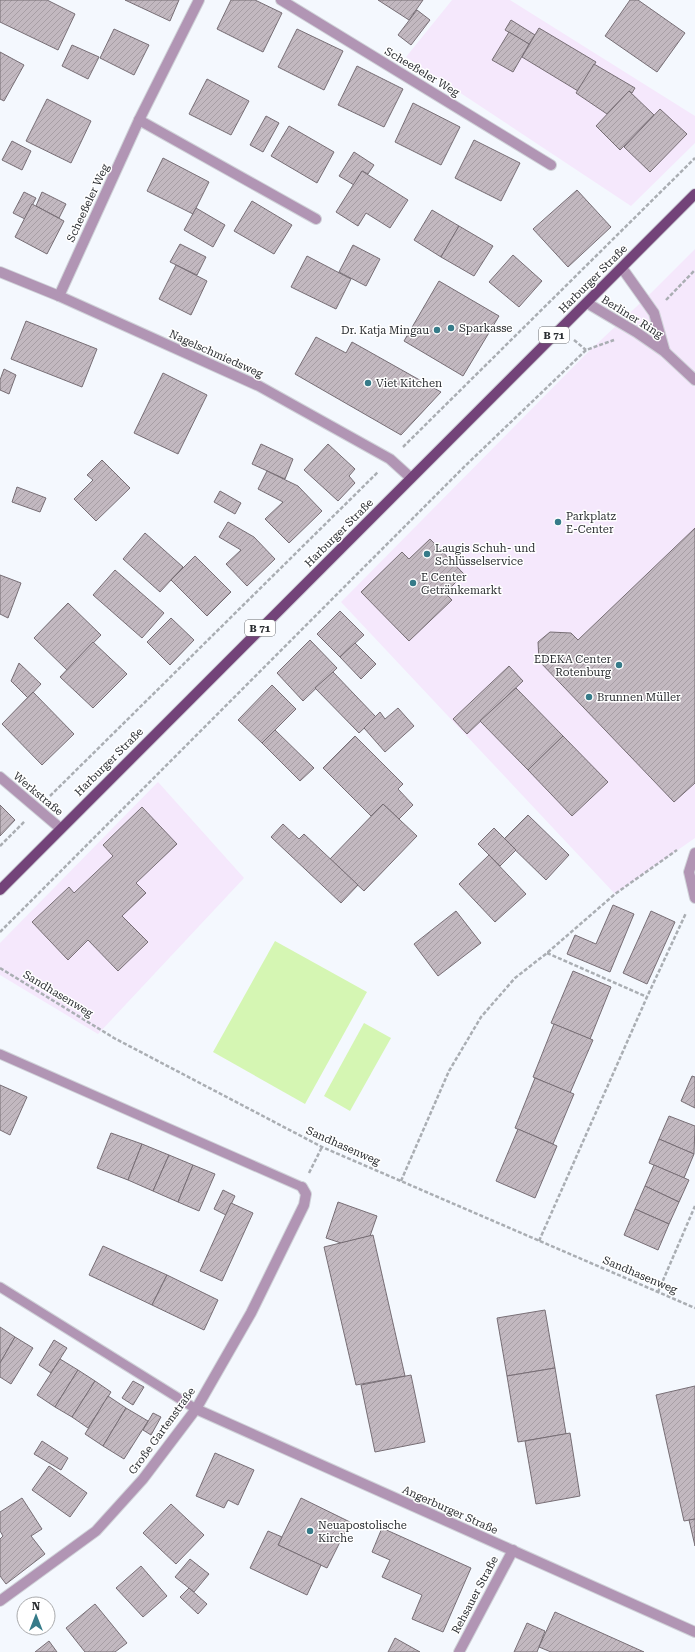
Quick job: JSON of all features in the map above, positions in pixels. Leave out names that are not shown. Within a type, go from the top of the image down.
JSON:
[{"type":"main road","name":"Harburger Straße","points":[[0,890],[60,828],[695,194]]},
{"type":"street","name":"Scheeßeler Weg","points":[[59,296],[139,120],[199,0]]},
{"type":"street","name":"Scheeßeler Weg","points":[[281,0],[551,164]]},
{"type":"street","points":[[139,120],[316,219]]},
{"type":"street","name":"Berliner Ring","points":[[622,268],[654,313],[665,352]]},
{"type":"street","name":"Nagelschmiedsweg","points":[[0,272],[59,296],[259,386],[390,459],[411,478]]},
{"type":"street","name":"Berliner Ring","points":[[587,302],[665,352],[695,380]]},
{"type":"street","name":"Werkstraße","points":[[0,777],[60,828]]},
{"type":"street","points":[[694,897],[689,872],[695,853]]},
{"type":"street","name":"Große Gartenstraße","points":[[0,1601],[96,1531],[143,1479],[196,1409],[251,1313],[304,1205],[306,1194],[302,1188]]},
{"type":"street","name":"Angerburger Straße","points":[[196,1409],[695,1632]]},
{"type":"street","name":"Rehsauer Straße","points":[[459,1652],[513,1550]]},
{"type":"lane","points":[[0,1054],[302,1188]]},
{"type":"lane","points":[[0,1287],[196,1409]]},
{"type":"path","points":[[0,846],[695,158]]},
{"type":"path","points":[[0,932],[459,471],[586,350]]},
{"type":"path","points":[[401,1181],[449,1071],[480,1016],[515,978],[547,953],[615,894],[683,846]]},
{"type":"path","points":[[539,1241],[647,997],[694,897]]},
{"type":"path","points":[[547,953],[647,997]]},
{"type":"path","name":"Sandhasenweg","points":[[0,968],[114,1038],[322,1147],[695,1308]]},
{"type":"path","points":[[302,1188],[322,1147]]},
{"type":"path","points":[[658,1292],[695,1206]]},
{"type":"shaded area","points":[[452,0],[510,0],[695,116],[695,143],[631,206],[406,57]]},
{"type":"shaded area","points":[[695,249],[695,838],[615,894],[341,602],[585,355]]},
{"type":"shaded area","points":[[158,782],[244,878],[98,1034],[0,975],[0,943]]},
{"type":"green space","points":[[275,941],[367,992],[305,1104],[213,1052]]},
{"type":"green space","points":[[364,1023],[391,1038],[350,1111],[324,1096]]},
{"type":"building","points":[[0,0],[47,0],[75,14],[58,50],[0,22]]},
{"type":"building","points":[[125,0],[179,0],[170,21]]},
{"type":"building","points":[[231,0],[255,0],[282,13],[263,52],[217,29]]},
{"type":"building","points":[[378,0],[423,0],[409,20]]},
{"type":"building","points":[[630,0],[638,0],[685,33],[657,72],[605,36]]},
{"type":"building","points":[[417,10],[430,20],[411,45],[398,35]]},
{"type":"building","points":[[511,20],[535,35],[529,44],[505,30]]},
{"type":"building","points":[[539,28],[596,62],[578,91],[522,57]]},
{"type":"building","points":[[114,29],[149,45],[134,75],[100,58]]},
{"type":"building","points":[[297,29],[343,51],[324,90],[278,67]]},
{"type":"building","points":[[509,32],[529,44],[513,72],[492,60]]},
{"type":"building","points":[[72,45],[99,57],[88,79],[62,66]]},
{"type":"building","points":[[0,52],[24,65],[4,101],[0,99]]},
{"type":"building","points":[[594,64],[635,88],[632,93],[629,91],[607,114],[576,93]]},
{"type":"building","points":[[357,66],[403,89],[384,127],[338,105]]},
{"type":"building","points":[[207,79],[249,101],[231,135],[189,114]]},
{"type":"building","points":[[629,91],[654,115],[620,150],[596,126]]},
{"type":"building","points":[[47,99],[91,121],[71,163],[26,141]]},
{"type":"building","points":[[413,103],[460,127],[441,165],[395,142]]},
{"type":"building","points":[[660,109],[687,134],[650,172],[624,147]]},
{"type":"building","points":[[266,116],[279,123],[263,152],[250,145]]},
{"type":"building","points":[[289,126],[334,152],[317,183],[271,156]]},
{"type":"building","points":[[474,140],[520,163],[501,201],[455,178]]},
{"type":"building","points":[[12,141],[31,151],[22,170],[2,160]]},
{"type":"building","points":[[354,152],[374,165],[368,174],[362,171],[354,185],[339,176]]},
{"type":"building","points":[[163,158],[209,182],[193,214],[147,191]]},
{"type":"building","points":[[362,171],[408,200],[390,228],[366,213],[358,226],[336,212]]},
{"type":"building","points":[[577,190],[611,227],[568,267],[533,229]]},
{"type":"building","points":[[24,192],[36,198],[25,219],[13,213]]},
{"type":"building","points":[[42,192],[66,204],[59,218],[36,206]]},
{"type":"building","points":[[252,201],[292,225],[274,254],[234,231]]},
{"type":"building","points":[[32,204],[64,221],[47,254],[15,237]]},
{"type":"building","points":[[196,208],[225,225],[213,247],[184,230]]},
{"type":"building","points":[[432,210],[459,226],[441,257],[414,240]]},
{"type":"building","points":[[459,226],[493,246],[474,276],[441,257]]},
{"type":"building","points":[[180,244],[206,257],[197,275],[170,262]]},
{"type":"building","points":[[353,245],[380,259],[366,286],[339,272]]},
{"type":"building","points":[[513,255],[542,281],[519,307],[489,282]]},
{"type":"building","points":[[307,256],[351,279],[336,309],[291,287]]},
{"type":"building","points":[[176,265],[207,281],[191,315],[159,299]]},
{"type":"building","name":"Sparkasse","points":[[439,281],[499,316],[463,376],[404,341]]},
{"type":"building","points":[[26,321],[97,349],[82,387],[11,359]]},
{"type":"building","name":"Viet Kitchen","points":[[316,337],[346,353],[352,342],[441,392],[401,435],[295,374]]},
{"type":"building","points":[[4,369],[16,375],[9,394],[0,390],[0,380]]},
{"type":"building","points":[[163,373],[207,395],[178,454],[134,433]]},
{"type":"building","points":[[261,444],[293,459],[285,479],[252,464]]},
{"type":"building","points":[[328,444],[355,469],[349,476],[355,483],[338,501],[304,470]]},
{"type":"building","points":[[102,460],[130,488],[96,521],[74,499],[93,480],[87,475]]},
{"type":"building","points":[[267,471],[298,486],[322,511],[289,543],[265,519],[283,502],[258,489]]},
{"type":"building","points":[[17,487],[46,498],[40,512],[12,502]]},
{"type":"building","points":[[220,491],[241,503],[235,514],[214,502]]},
{"type":"building","points":[[228,522],[254,537],[275,559],[247,586],[226,564],[241,550],[219,537]]},
{"type":"building","name":"EDEKA Center Rotenburg","points":[[695,528],[695,783],[674,802],[539,661],[538,642],[550,632],[571,633],[578,640]]},
{"type":"building","points":[[145,533],[183,567],[160,592],[123,559]]},
{"type":"building","name":"E Center Getränkemarkt","points":[[430,539],[464,574],[445,593],[452,600],[409,641],[361,592],[402,552],[409,559]]},
{"type":"building","points":[[195,556],[231,592],[207,616],[171,580]]},
{"type":"building","points":[[115,570],[164,613],[142,638],[93,595]]},
{"type":"building","points":[[0,575],[21,583],[8,618],[0,614]]},
{"type":"building","points":[[68,603],[101,635],[67,670],[34,638]]},
{"type":"building","points":[[340,611],[364,635],[340,657],[317,634]]},
{"type":"building","points":[[171,618],[194,640],[170,665],[147,642]]},
{"type":"building","points":[[310,640],[337,668],[303,701],[277,673]]},
{"type":"building","points":[[93,642],[127,674],[93,708],[60,677]]},
{"type":"building","points":[[355,643],[376,664],[361,679],[340,657]]},
{"type":"building","points":[[19,663],[41,684],[28,698],[11,681]]},
{"type":"building","points":[[509,666],[523,681],[467,734],[453,719]]},
{"type":"building","points":[[333,672],[376,717],[359,733],[315,688]]},
{"type":"building","points":[[272,685],[296,709],[262,743],[238,720]]},
{"type":"building","points":[[516,688],[563,736],[528,770],[480,721]]},
{"type":"building","points":[[33,692],[74,734],[42,765],[2,724]]},
{"type":"building","points":[[398,708],[414,726],[385,752],[364,728],[380,712],[385,719]]},
{"type":"building","points":[[275,730],[314,768],[300,781],[262,743]]},
{"type":"building","points":[[355,736],[403,784],[398,789],[413,805],[399,819],[383,804],[371,816],[323,768]]},
{"type":"building","points":[[563,736],[608,782],[572,816],[528,770]]},
{"type":"building","points":[[383,804],[417,836],[364,891],[330,859]]},
{"type":"building","points":[[0,805],[15,820],[0,836]]},
{"type":"building","points":[[142,807],[177,844],[136,883],[146,893],[122,916],[148,942],[118,971],[88,940],[68,960],[32,922],[69,887],[74,893],[113,856],[103,845]]},
{"type":"building","points":[[528,815],[569,855],[546,880],[504,839]]},
{"type":"building","points":[[283,824],[299,839],[304,834],[358,885],[341,903],[271,837]]},
{"type":"building","points":[[494,828],[516,850],[500,866],[478,844]]},
{"type":"building","points":[[489,855],[526,894],[495,922],[459,884]]},
{"type":"building","points":[[613,905],[634,914],[610,972],[567,954],[575,935],[596,944]]},
{"type":"building","points":[[456,911],[481,943],[438,976],[414,944]]},
{"type":"building","points":[[651,911],[675,922],[647,984],[623,973]]},
{"type":"building","points":[[573,971],[611,987],[590,1039],[551,1023]]},
{"type":"building","points":[[554,1024],[593,1040],[570,1093],[533,1077]]},
{"type":"building","points":[[692,1076],[695,1077],[695,1108],[681,1101]]},
{"type":"building","points":[[535,1078],[574,1094],[553,1144],[515,1128]]},
{"type":"building","points":[[0,1085],[27,1097],[10,1135],[0,1130]]},
{"type":"building","points":[[669,1116],[695,1126],[694,1154],[659,1139]]},
{"type":"building","points":[[518,1129],[557,1146],[535,1198],[496,1181]]},
{"type":"building","points":[[111,1133],[142,1144],[128,1180],[97,1168]]},
{"type":"building","points":[[659,1139],[694,1154],[684,1178],[649,1163]]},
{"type":"building","points":[[142,1144],[169,1155],[153,1191],[128,1180]]},
{"type":"building","points":[[169,1155],[193,1165],[178,1202],[153,1191]]},
{"type":"building","points":[[193,1165],[215,1174],[199,1211],[178,1202]]},
{"type":"building","points":[[654,1165],[689,1180],[679,1202],[645,1186]]},
{"type":"building","points":[[645,1186],[679,1202],[669,1224],[635,1209]]},
{"type":"building","points":[[223,1190],[235,1196],[226,1215],[214,1209]]},
{"type":"building","points":[[338,1202],[377,1216],[370,1236],[341,1243],[326,1238]]},
{"type":"building","points":[[231,1203],[253,1213],[222,1281],[200,1271]]},
{"type":"building","points":[[635,1209],[669,1224],[658,1250],[624,1235]]},
{"type":"building","points":[[373,1235],[405,1376],[356,1385],[324,1247]]},
{"type":"building","points":[[103,1246],[167,1275],[152,1305],[89,1275]]},
{"type":"building","points":[[167,1275],[218,1300],[204,1330],[152,1305]]},
{"type":"building","points":[[545,1310],[555,1368],[507,1376],[497,1318]]},
{"type":"building","points":[[0,1327],[15,1337],[0,1363]]},
{"type":"building","points":[[15,1337],[33,1348],[11,1384],[0,1377],[0,1363]]},
{"type":"building","points":[[54,1340],[67,1348],[51,1373],[39,1365]]},
{"type":"building","points":[[60,1359],[78,1370],[55,1407],[37,1395]]},
{"type":"building","points":[[555,1368],[566,1434],[518,1442],[507,1376]]},
{"type":"building","points":[[78,1370],[95,1381],[72,1417],[55,1407]]},
{"type":"building","points":[[411,1375],[425,1442],[375,1452],[361,1385]]},
{"type":"building","points":[[95,1381],[111,1392],[88,1428],[72,1417]]},
{"type":"building","points":[[133,1381],[144,1387],[133,1405],[122,1398]]},
{"type":"building","points":[[695,1386],[695,1519],[684,1521],[656,1395]]},
{"type":"building","points":[[108,1396],[126,1408],[103,1446],[85,1434]]},
{"type":"building","points":[[126,1408],[148,1421],[124,1459],[103,1446]]},
{"type":"building","points":[[153,1413],[161,1417],[151,1435],[143,1430]]},
{"type":"building","points":[[570,1433],[580,1496],[536,1504],[525,1441]]},
{"type":"building","points":[[42,1441],[68,1458],[61,1470],[34,1454]]},
{"type":"building","points":[[215,1453],[254,1470],[238,1505],[228,1500],[224,1508],[196,1496]]},
{"type":"building","points":[[49,1466],[87,1493],[70,1517],[32,1490]]},
{"type":"building","points":[[22,1498],[42,1529],[31,1536],[45,1554],[6,1584],[0,1576],[0,1539],[3,1536],[0,1531],[0,1512]]},
{"type":"building","points":[[301,1498],[350,1522],[327,1568],[278,1545]]},
{"type":"building","points":[[171,1504],[204,1535],[176,1564],[143,1533]]},
{"type":"building","points":[[695,1519],[695,1546],[689,1520]]},
{"type":"building","points":[[382,1528],[471,1568],[443,1632],[412,1619],[422,1595],[382,1577],[390,1560],[372,1552]]},
{"type":"building","points":[[268,1531],[282,1537],[278,1545],[321,1565],[307,1595],[250,1568]]},
{"type":"building","points":[[190,1559],[209,1574],[194,1592],[175,1577]]},
{"type":"building","points":[[141,1566],[167,1596],[143,1617],[116,1588]]},
{"type":"building","points":[[189,1588],[207,1604],[198,1614],[180,1597]]},
{"type":"building","points":[[95,1604],[127,1643],[115,1652],[85,1652],[66,1628]]},
{"type":"building","points":[[555,1612],[644,1652],[551,1652],[539,1647]]},
{"type":"building","points":[[527,1623],[545,1631],[537,1652],[514,1652]]},
{"type":"building","points":[[395,1638],[420,1652],[388,1652]]},
{"type":"building","points":[[49,1641],[57,1652],[35,1652]]},
{"type":"place","name":"Sparkasse","points":[[451,328]]},
{"type":"place","name":"Dr. Katja Mingau","points":[[437,330]]},
{"type":"place","name":"Viet Kitchen","points":[[368,383]]},
{"type":"place","name":"Parkplatz E-Center","points":[[558,522]]},
{"type":"place","name":"Laugis Schuh- und Schlüsselservice","points":[[427,554]]},
{"type":"place","name":"E Center Getränkemarkt","points":[[413,583]]},
{"type":"place","name":"EDEKA Center Rotenburg","points":[[619,665]]},
{"type":"place","name":"Brunnen Müller","points":[[589,697]]},
{"type":"place","name":"Neuapostolische Kirche","points":[[310,1531]]}]
